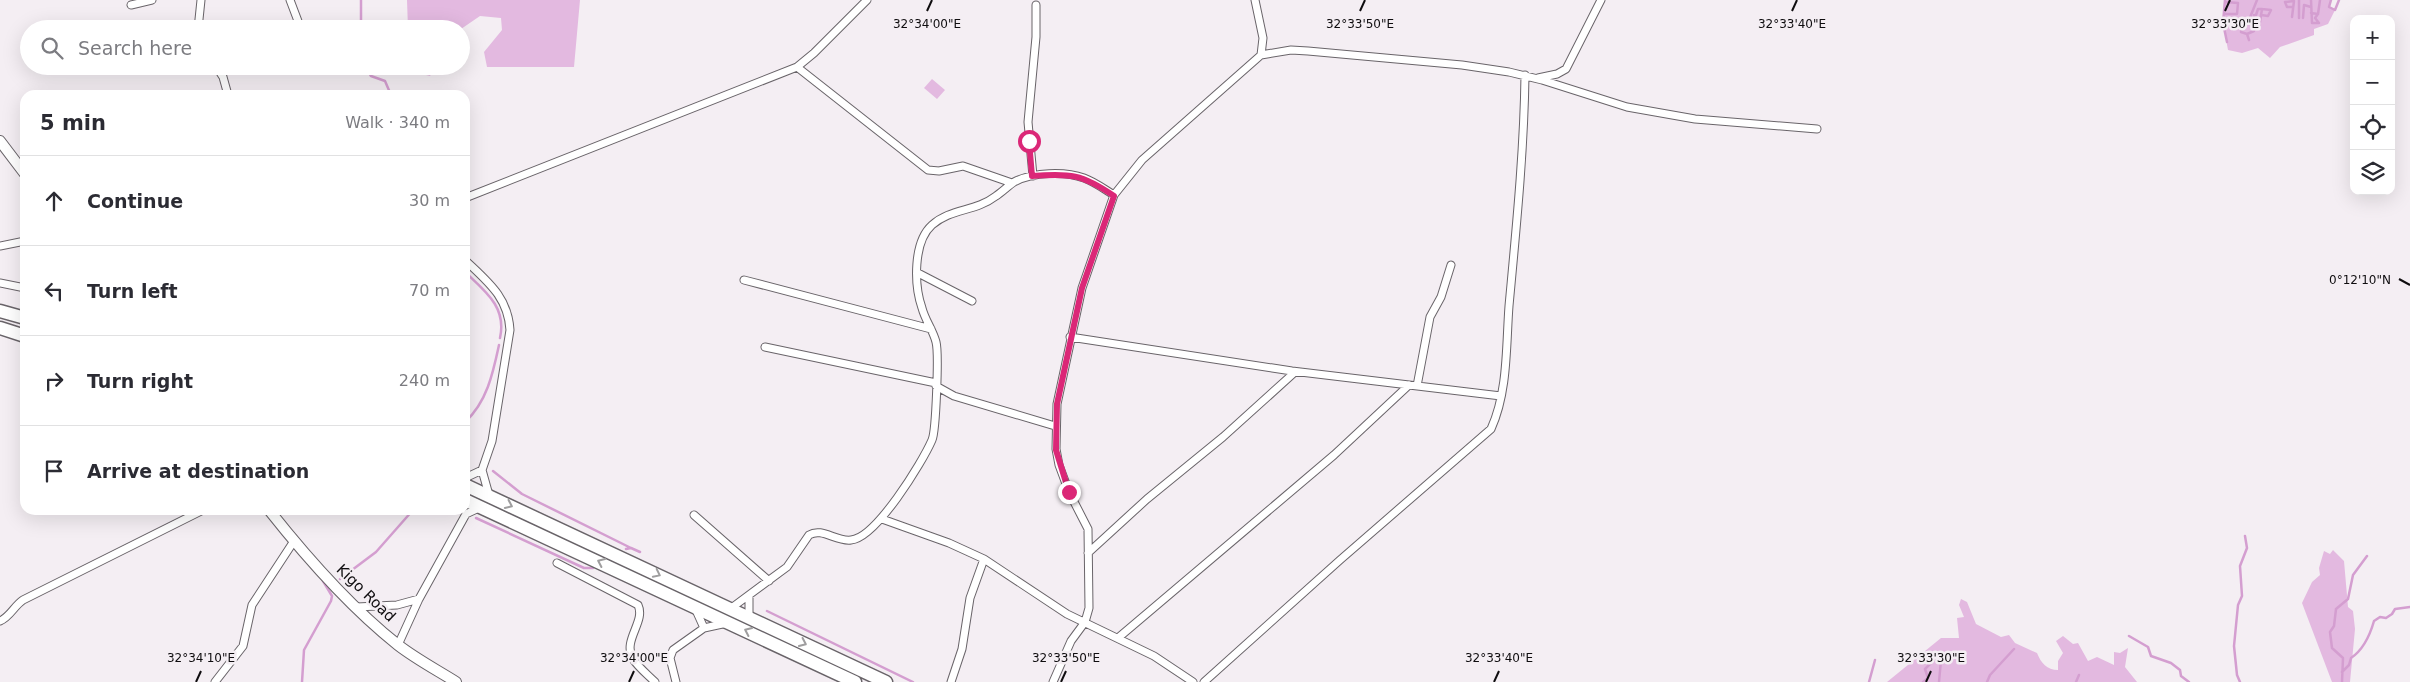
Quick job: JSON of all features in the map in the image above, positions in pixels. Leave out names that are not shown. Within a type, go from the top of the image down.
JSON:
[{"type":"highway","points":[[0,311],[20,317]]},
{"type":"highway","points":[[0,328],[20,334]]},
{"type":"highway","points":[[470,487],[886,682]]},
{"type":"highway","points":[[470,502],[855,682]]},
{"type":"street","points":[[131,5],[152,0]]},
{"type":"street","points":[[199,20],[201,0]]},
{"type":"street","points":[[290,0],[298,20]]},
{"type":"street","points":[[470,196],[797,67],[867,0]]},
{"type":"street","points":[[1255,0],[1263,38],[1261,55]]},
{"type":"street","points":[[1538,78],[1557,74],[1566,69],[1601,0]]},
{"type":"street","points":[[1032,176],[1028,122],[1036,37],[1036,5]]},
{"type":"street","points":[[1053,682],[1071,641],[1085,622],[1089,608],[1088,530],[1069,492],[1059,465],[1055,426],[1062,375],[1082,288],[1114,196],[1142,160],[1261,55],[1291,50],[1462,65],[1538,78],[1620,106],[1695,119],[1817,129]]},
{"type":"street","points":[[797,67],[928,170],[963,166],[1012,183]]},
{"type":"street","points":[[222,75],[227,90]]},
{"type":"street","points":[[1204,682],[1347,554],[1491,430],[1498,413],[1501,396],[1517,222],[1525,75]]},
{"type":"street","points":[[0,141],[20,167]]},
{"type":"street","points":[[730,609],[769,581],[790,563],[809,536],[814,532],[820,532],[840,540],[851,540],[859,538],[882,519],[932,441],[937,422],[937,349],[919,298],[918,273],[922,240],[932,225],[946,214],[984,204],[1012,183],[1032,176],[1068,174],[1084,178],[1114,196]]},
{"type":"street","points":[[0,246],[20,242]]},
{"type":"street","points":[[1118,638],[1413,386],[1430,318],[1441,297],[1451,264]]},
{"type":"street","points":[[470,265],[502,298],[508,309],[510,330],[492,441],[482,470],[488,495]]},
{"type":"street","points":[[918,273],[972,301]]},
{"type":"street","points":[[744,280],[931,329]]},
{"type":"street","points":[[0,283],[20,287]]},
{"type":"street","points":[[1070,337],[1295,372],[1501,396]]},
{"type":"street","points":[[765,347],[936,384],[954,396],[1055,426]]},
{"type":"street","points":[[1088,553],[1147,499],[1223,437],[1295,372]]},
{"type":"street","points":[[470,476],[482,470]]},
{"type":"street","points":[[470,511],[481,507]]},
{"type":"street","points":[[0,621],[7,618],[23,600],[185,515]]},
{"type":"street","name":"Kigo Road","points":[[273,515],[294,542],[357,607],[398,644],[456,682]]},
{"type":"street","points":[[398,644],[419,599],[464,515]]},
{"type":"street","points":[[694,515],[769,581]]},
{"type":"street","points":[[882,519],[957,546],[984,559],[1044,600],[1154,656],[1193,682]]},
{"type":"street","points":[[215,682],[243,646],[252,605],[294,542]]},
{"type":"street","points":[[951,682],[962,648],[970,598],[984,559]]},
{"type":"street","points":[[558,563],[638,605],[640,608],[638,621],[628,647],[633,659],[655,682]]},
{"type":"street","points":[[749,596],[749,618]]},
{"type":"street","points":[[357,607],[397,605],[419,599]]},
{"type":"street","points":[[694,606],[704,628]]},
{"type":"street","points":[[676,682],[671,663],[671,654],[676,648],[704,628],[729,622]]},
{"type":"shaded area","points":[[407,0],[580,0],[574,67],[487,67],[484,52],[502,30],[501,18],[480,16],[470,23],[470,20],[408,20]]},
{"type":"shaded area","points":[[2225,0],[2331,0],[2329,7],[2335,10],[2328,24],[2314,29],[2314,35],[2280,47],[2270,58],[2258,48],[2242,53],[2228,50],[2223,23]]},
{"type":"shaded area","points":[[932,79],[945,90],[937,99],[924,88]]},
{"type":"shaded area","points":[[2333,550],[2344,561],[2348,607],[2353,611],[2355,629],[2350,682],[2332,682],[2302,603],[2312,582],[2320,575],[2319,568],[2324,551],[2330,554]]},
{"type":"shaded area","points":[[1961,599],[1967,602],[1976,624],[2001,637],[2009,635],[2015,643],[2037,653],[2040,660],[2051,669],[2058,670],[2058,661],[2063,653],[2056,641],[2063,636],[2073,644],[2078,643],[2088,661],[2097,657],[2114,665],[2114,652],[2120,653],[2128,648],[2125,667],[2137,682],[1887,682],[1941,638],[1959,638],[1957,618],[1964,617],[1959,605]]},
{"type":"waterway","points":[[361,0],[361,20]]},
{"type":"waterway","points":[[2225,0],[2223,23],[2227,42]]},
{"type":"waterway","points":[[2247,34],[2241,32],[2242,26],[2247,25],[2257,0]]},
{"type":"waterway","points":[[2299,0],[2299,18]]},
{"type":"waterway","points":[[2311,0],[2312,23],[2319,23],[2315,18],[2318,14],[2311,13]]},
{"type":"waterway","points":[[2318,14],[2320,0]]},
{"type":"waterway","points":[[2331,0],[2329,7],[2335,10],[2339,0]]},
{"type":"waterway","points":[[2293,7],[2287,7],[2285,2],[2294,1]]},
{"type":"waterway","points":[[2292,17],[2294,1]]},
{"type":"waterway","points":[[2224,14],[2237,14],[2238,3],[2226,2]]},
{"type":"waterway","points":[[2303,18],[2304,5],[2311,7]]},
{"type":"waterway","points":[[2254,28],[2259,28],[2262,9],[2258,9],[2256,15]]},
{"type":"waterway","points":[[2261,15],[2268,16],[2271,10],[2262,9]]},
{"type":"waterway","points":[[2249,40],[2247,34],[2254,31],[2254,15]]},
{"type":"waterway","points":[[370,75],[385,81],[389,90]]},
{"type":"waterway","points":[[470,277],[487,293],[497,309],[500,317],[500,338]]},
{"type":"waterway","points":[[470,417],[484,396],[499,345]]},
{"type":"waterway","points":[[493,471],[522,494],[631,548]]},
{"type":"waterway","points":[[340,579],[376,552],[409,515]]},
{"type":"waterway","points":[[476,518],[584,568],[593,568]]},
{"type":"waterway","points":[[2240,682],[2237,675],[2234,646],[2238,605],[2242,596],[2240,566],[2247,548],[2245,536]]},
{"type":"waterway","points":[[626,549],[631,548],[640,552]]},
{"type":"waterway","points":[[2342,682],[2343,658],[2332,648],[2330,632],[2334,626],[2336,609],[2348,599],[2353,575],[2367,556]]},
{"type":"waterway","points":[[302,682],[304,650],[331,601],[332,596],[323,581]]},
{"type":"waterway","points":[[2342,672],[2349,665],[2351,658],[2366,642],[2374,621],[2380,617],[2386,618],[2395,609],[2410,607]]},
{"type":"waterway","points":[[767,611],[913,682]]},
{"type":"waterway","points":[[2129,636],[2148,647],[2151,656],[2171,663],[2180,670],[2181,676],[2189,682]]},
{"type":"waterway","points":[[1987,682],[1990,675],[2014,649]]},
{"type":"waterway","points":[[1923,682],[1928,678],[1925,669],[1936,658]]},
{"type":"waterway","points":[[1869,682],[1875,660]]},
{"type":"waterway","points":[[1939,682],[1941,660]]},
{"type":"waterway","points":[[2076,682],[2079,675]]},
{"type":"route","points":[[1029,141],[1032,176],[1068,174],[1084,178],[1114,196],[1092,264],[1082,288],[1057,404],[1055,426],[1056,450],[1059,465],[1069,492]]}]
